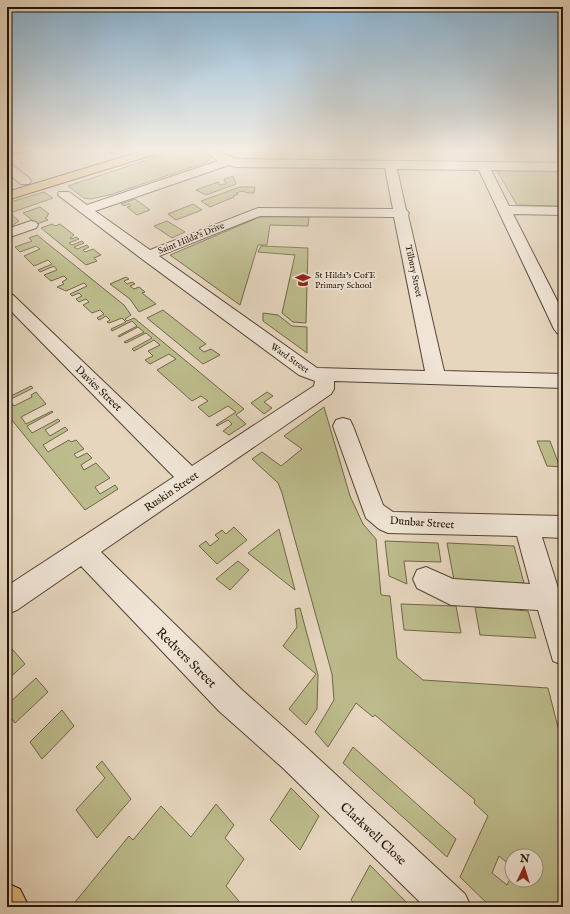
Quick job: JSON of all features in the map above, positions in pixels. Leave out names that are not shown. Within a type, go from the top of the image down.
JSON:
[{"type":"main road","points":[[7,196],[18,193]]},
{"type":"main road","points":[[7,902],[10,907]]},
{"type":"street","points":[[85,210],[136,193]]},
{"type":"street","name":"Tilbury Street","points":[[397,193],[436,377]]},
{"type":"street","points":[[496,193],[563,329]]},
{"type":"street","name":"Ward Street","points":[[64,196],[306,370],[314,374],[563,381]]},
{"type":"street","points":[[505,210],[563,211]]},
{"type":"street","name":"Saint Hilda's Drive","points":[[147,256],[247,215],[258,212],[402,213]]},
{"type":"street","points":[[7,234],[31,225]]},
{"type":"street","name":"Davies Street","points":[[10,306],[191,479]]},
{"type":"street","name":"Ruskin Street","points":[[7,601],[324,389],[325,375]]},
{"type":"street","name":"Dunbar Street","points":[[343,426],[374,511],[388,522],[563,528]]},
{"type":"street","points":[[527,527],[563,651]]},
{"type":"street","name":"Redvers Street","points":[[83,551],[230,700],[295,758]]},
{"type":"street","points":[[426,579],[451,592],[547,598]]},
{"type":"street","name":"Clarkwell Close","points":[[295,758],[452,907]]},
{"type":"shaded area","points":[[42,193],[45,193],[53,198],[10,213],[19,221],[7,229],[7,203]]},
{"type":"shaded area","points":[[77,193],[117,193],[91,199],[84,198]]},
{"type":"shaded area","points":[[201,193],[212,193],[206,195]]},
{"type":"shaded area","points":[[224,193],[237,193],[238,194],[210,207],[201,201]]},
{"type":"shaded area","points":[[510,193],[563,193],[563,206],[517,205]]},
{"type":"shaded area","points":[[135,199],[150,210],[137,215],[127,207],[131,206],[129,204],[124,206],[121,204]]},
{"type":"shaded area","points":[[193,204],[202,210],[176,220],[168,214]]},
{"type":"shaded area","points":[[40,207],[49,214],[45,218],[48,220],[37,224],[23,213]]},
{"type":"shaded area","points":[[262,216],[309,217],[308,226],[270,225],[267,245],[258,245],[240,305],[170,255]]},
{"type":"shaded area","points":[[167,221],[185,232],[172,238],[154,226]]},
{"type":"shaded area","points":[[52,224],[55,226],[60,224],[74,235],[70,238],[72,239],[76,237],[79,239],[69,243],[72,245],[82,241],[84,243],[74,247],[77,249],[87,245],[89,247],[83,250],[85,252],[93,249],[101,255],[94,258],[97,261],[86,265],[41,228]]},
{"type":"shaded area","points":[[37,235],[124,305],[131,315],[125,319],[127,321],[134,318],[244,409],[236,415],[246,424],[229,435],[223,431],[232,424],[228,420],[217,426],[216,425],[236,412],[228,406],[209,417],[198,407],[208,401],[201,396],[192,401],[157,370],[176,359],[169,354],[150,364],[145,360],[153,356],[148,351],[160,345],[154,340],[134,351],[132,349],[152,338],[146,333],[126,343],[124,342],[144,332],[138,327],[119,337],[118,336],[137,326],[132,321],[112,331],[111,329],[126,322],[122,318],[109,323],[107,322],[110,320],[106,316],[99,320],[97,318],[104,314],[100,310],[92,313],[83,305],[89,302],[86,299],[79,302],[76,299],[82,296],[79,293],[72,296],[70,294],[87,286],[84,283],[66,291],[57,287],[64,284],[62,282],[67,279],[64,276],[51,281],[44,275],[57,270],[54,266],[40,272],[38,270],[52,264],[48,260],[34,266],[24,256],[40,249],[36,246],[20,252],[15,247],[32,241],[29,238]]},
{"type":"shaded area","points":[[261,246],[308,248],[306,323],[293,322],[282,313],[295,255],[258,252]]},
{"type":"shaded area","points":[[126,277],[129,279],[124,281],[127,284],[132,282],[135,284],[130,286],[134,289],[139,287],[145,292],[142,293],[156,304],[139,312],[130,299],[110,284]]},
{"type":"shaded area","points":[[163,310],[206,344],[199,348],[204,352],[211,349],[220,355],[203,364],[147,318]]},
{"type":"shaded area","points":[[263,313],[278,315],[292,326],[307,327],[307,353],[263,321]]},
{"type":"shaded area","points":[[31,386],[33,388],[9,400],[14,406],[32,397],[31,395],[36,392],[46,404],[21,417],[26,424],[52,411],[53,412],[27,426],[32,433],[58,419],[60,421],[45,430],[50,436],[65,427],[68,430],[43,445],[48,452],[69,440],[71,442],[76,440],[84,449],[74,454],[77,458],[87,453],[92,458],[81,465],[84,470],[96,463],[110,478],[95,487],[100,494],[115,485],[118,489],[85,510],[7,414],[7,398]]},
{"type":"shaded area","points":[[267,392],[273,396],[264,402],[272,408],[264,414],[251,403]]},
{"type":"shaded area","points":[[324,407],[350,496],[363,524],[376,539],[381,595],[390,596],[397,658],[423,680],[548,688],[563,747],[563,907],[491,907],[460,877],[488,816],[474,803],[475,800],[375,715],[373,717],[356,703],[328,747],[315,732],[334,700],[332,674],[282,493],[278,483],[252,459],[262,452],[281,466],[302,449],[284,436]]},
{"type":"shaded area","points":[[537,441],[550,441],[558,462],[563,463],[563,467],[547,466]]},
{"type":"shaded area","points":[[234,527],[247,540],[217,564],[199,546],[206,541],[210,546],[219,539],[215,535],[222,530],[226,534]]},
{"type":"shaded area","points":[[279,529],[295,590],[248,553]]},
{"type":"shaded area","points":[[385,541],[438,543],[441,562],[404,561],[407,584],[389,576]]},
{"type":"shaded area","points":[[447,543],[514,546],[524,583],[454,580]]},
{"type":"shaded area","points":[[238,561],[249,570],[230,590],[216,579]]},
{"type":"shaded area","points":[[401,604],[456,606],[461,633],[404,630]]},
{"type":"shaded area","points":[[475,607],[528,611],[536,638],[480,635]]},
{"type":"shaded area","points":[[300,608],[318,675],[317,709],[306,725],[289,709],[316,674],[283,646],[297,627],[295,609]]},
{"type":"shaded area","points":[[7,643],[25,664],[7,680]]},
{"type":"shaded area","points":[[36,678],[48,692],[15,723],[7,712],[7,705]]},
{"type":"shaded area","points":[[62,710],[74,726],[42,759],[30,742]]},
{"type":"shaded area","points":[[353,747],[456,839],[447,857],[343,763]]},
{"type":"shaded area","points":[[102,761],[131,799],[97,838],[76,810],[105,778],[96,767]]},
{"type":"shaded area","points":[[291,788],[319,816],[300,850],[270,820]]},
{"type":"shaded area","points":[[216,804],[234,825],[225,838],[244,859],[226,886],[244,907],[71,907],[129,836],[133,840],[161,806],[191,837]]},
{"type":"shaded area","points":[[370,865],[411,907],[358,907],[351,900]]},
{"type":"place","name":"St Hilda's CofE Primary School","points":[[303,280]]}]
